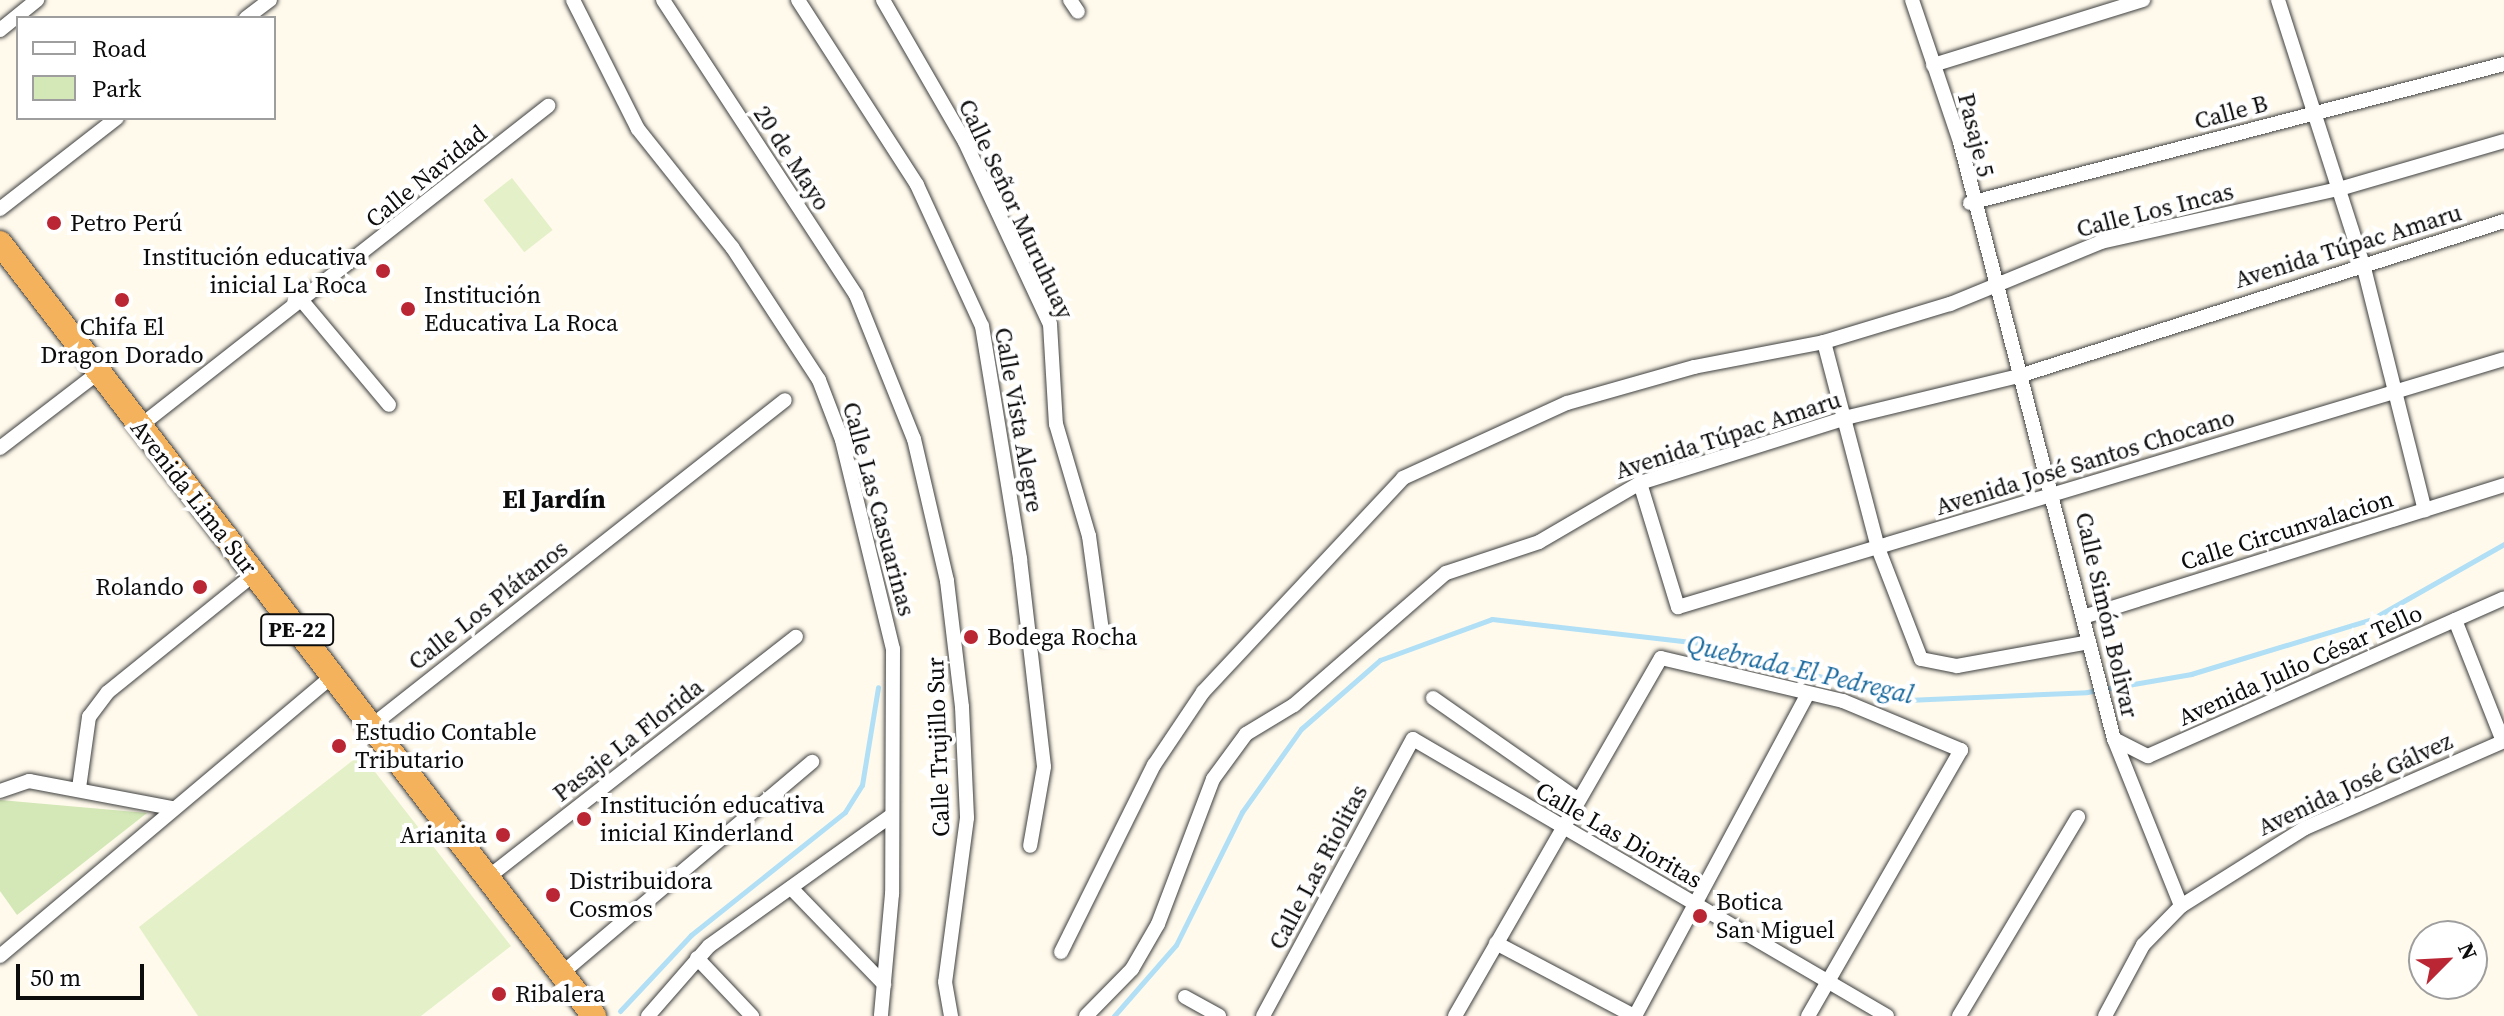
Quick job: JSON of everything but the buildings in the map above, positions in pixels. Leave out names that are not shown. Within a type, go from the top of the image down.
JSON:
[{"type":"highway","name":"Avenida Lima Sur","points":[[0,243],[594,1016]]},
{"type":"street","points":[[17,16],[37,0]]},
{"type":"street","points":[[249,16],[270,0]]},
{"type":"street","name":"Calle Las Casuarinas","points":[[573,0],[638,129],[732,247],[831,409],[893,649],[881,1016]]},
{"type":"street","name":"20 de Mayo","points":[[663,0],[880,342]]},
{"type":"street","name":"Calle Vista Alegre","points":[[798,0],[917,185],[982,326],[1020,559],[1044,767],[1030,846]]},
{"type":"street","name":"Calle Señor Muruhuay","points":[[883,0],[965,142],[1050,324],[1056,424],[1089,536],[1103,638]]},
{"type":"street","name":"Pasaje 5","points":[[1912,0],[1994,283]]},
{"type":"street","points":[[1933,65],[2143,0]]},
{"type":"street","points":[[2280,1],[2363,264],[2425,510]]},
{"type":"street","points":[[0,30],[16,17]]},
{"type":"street","name":"Calle B","points":[[1970,203],[2504,64]]},
{"type":"street","name":"Calle Navidad","points":[[140,426],[303,302],[548,106]]},
{"type":"street","points":[[0,209],[114,120]]},
{"type":"street","name":"Calle Los Incas","points":[[1061,952],[1154,765],[1203,692],[1403,478],[1567,403],[1694,367],[1824,342],[2101,242],[2339,189],[2504,141]]},
{"type":"street","name":"Avenida Túpac Amaru","points":[[1086,1016],[1138,958],[1213,779],[1246,734],[1294,705],[1446,573],[1539,542],[1640,483],[1849,417],[2019,376],[2504,221]]},
{"type":"street","name":"Calle Simón Bolivar","points":[[1994,283],[2056,494],[2114,739],[2181,906]]},
{"type":"street","points":[[303,302],[389,405]]},
{"type":"street","name":"Calle Trujillo Sur","points":[[880,342],[914,439],[958,646],[967,818],[945,982],[951,1016]]},
{"type":"street","points":[[1824,342],[1849,417],[1878,548],[1921,659],[1957,666],[2089,642]]},
{"type":"street","name":"Avenida José Santos Chocano","points":[[1640,483],[1678,607],[2504,359]]},
{"type":"street","points":[[0,448],[99,372]]},
{"type":"street","name":"Calle Los Plátanos","points":[[370,727],[785,400]]},
{"type":"street","name":"Calle Circunvalacion","points":[[2083,617],[2504,485]]},
{"type":"street","points":[[79,788],[89,717],[108,692],[180,640],[254,574]]},
{"type":"street","name":"Avenida Julio César Tello","points":[[2114,739],[2148,756],[2504,598]]},
{"type":"street","points":[[2455,620],[2503,741]]},
{"type":"street","name":"Pasaje La Florida","points":[[487,878],[796,637]]},
{"type":"street","points":[[1455,1016],[1649,669],[1661,658],[1808,693],[1959,745],[1962,757],[1808,1016]]},
{"type":"street","points":[[0,956],[332,676]]},
{"type":"street","points":[[1496,943],[1634,1016],[1697,906],[1808,693]]},
{"type":"street","points":[[1433,698],[1576,798]]},
{"type":"street","name":"Calle Las Dioritas","points":[[1413,739],[1887,1016]]},
{"type":"street","name":"Calle Las Riolitas","points":[[1263,1016],[1413,739]]},
{"type":"street","name":"Avenida José Gálvez","points":[[2105,1016],[2143,945],[2181,906],[2305,828],[2503,741]]},
{"type":"street","points":[[561,974],[812,762]]},
{"type":"street","points":[[0,791],[29,781],[172,808]]},
{"type":"street","points":[[648,1016],[697,958],[889,817]]},
{"type":"street","points":[[1959,1016],[2078,817]]},
{"type":"street","points":[[791,888],[884,984]]},
{"type":"street","points":[[697,958],[752,1016]]},
{"type":"street","points":[[1185,997],[1219,1016]]},
{"type":"green space","points":[[512,178],[553,230],[524,252],[484,200]]},
{"type":"green space","points":[[361,754],[511,946],[421,1016],[198,1016],[139,927]]},
{"type":"green space","points":[[0,800],[147,813],[17,915],[0,891]]},
{"type":"waterway","name":"Quebrada El Pedregal","points":[[1114,1016],[1176,945],[1242,812],[1301,729],[1380,660],[1492,619],[1698,643],[1907,700],[2087,692],[2191,674],[2372,619],[2504,544]]},
{"type":"waterway","points":[[620,1011],[691,935],[845,812],[862,785],[878,687]]},
{"type":"place","name":"Petro Perú","points":[[54,223]]},
{"type":"place","name":"Institución educativa inicial La Roca","points":[[383,271]]},
{"type":"place","name":"Chifa El Dragon Dorado","points":[[122,300]]},
{"type":"place","name":"Institución Educativa La Roca","points":[[408,309]]},
{"type":"place","name":"Rolando","points":[[200,587]]},
{"type":"place","name":"Bodega Rocha","points":[[971,637]]},
{"type":"place","name":"Estudio Contable Tributario","points":[[339,746]]},
{"type":"place","name":"Institución educativa inicial Kinderland","points":[[584,819]]},
{"type":"place","name":"Arianita","points":[[503,835]]},
{"type":"place","name":"Distribuidora Cosmos","points":[[553,895]]},
{"type":"place","name":"Botica San Miguel","points":[[1700,916]]},
{"type":"place","name":"Ribalera","points":[[499,994]]},
{"type":"district","name":"El Jardín","points":[[554,500]]}]
